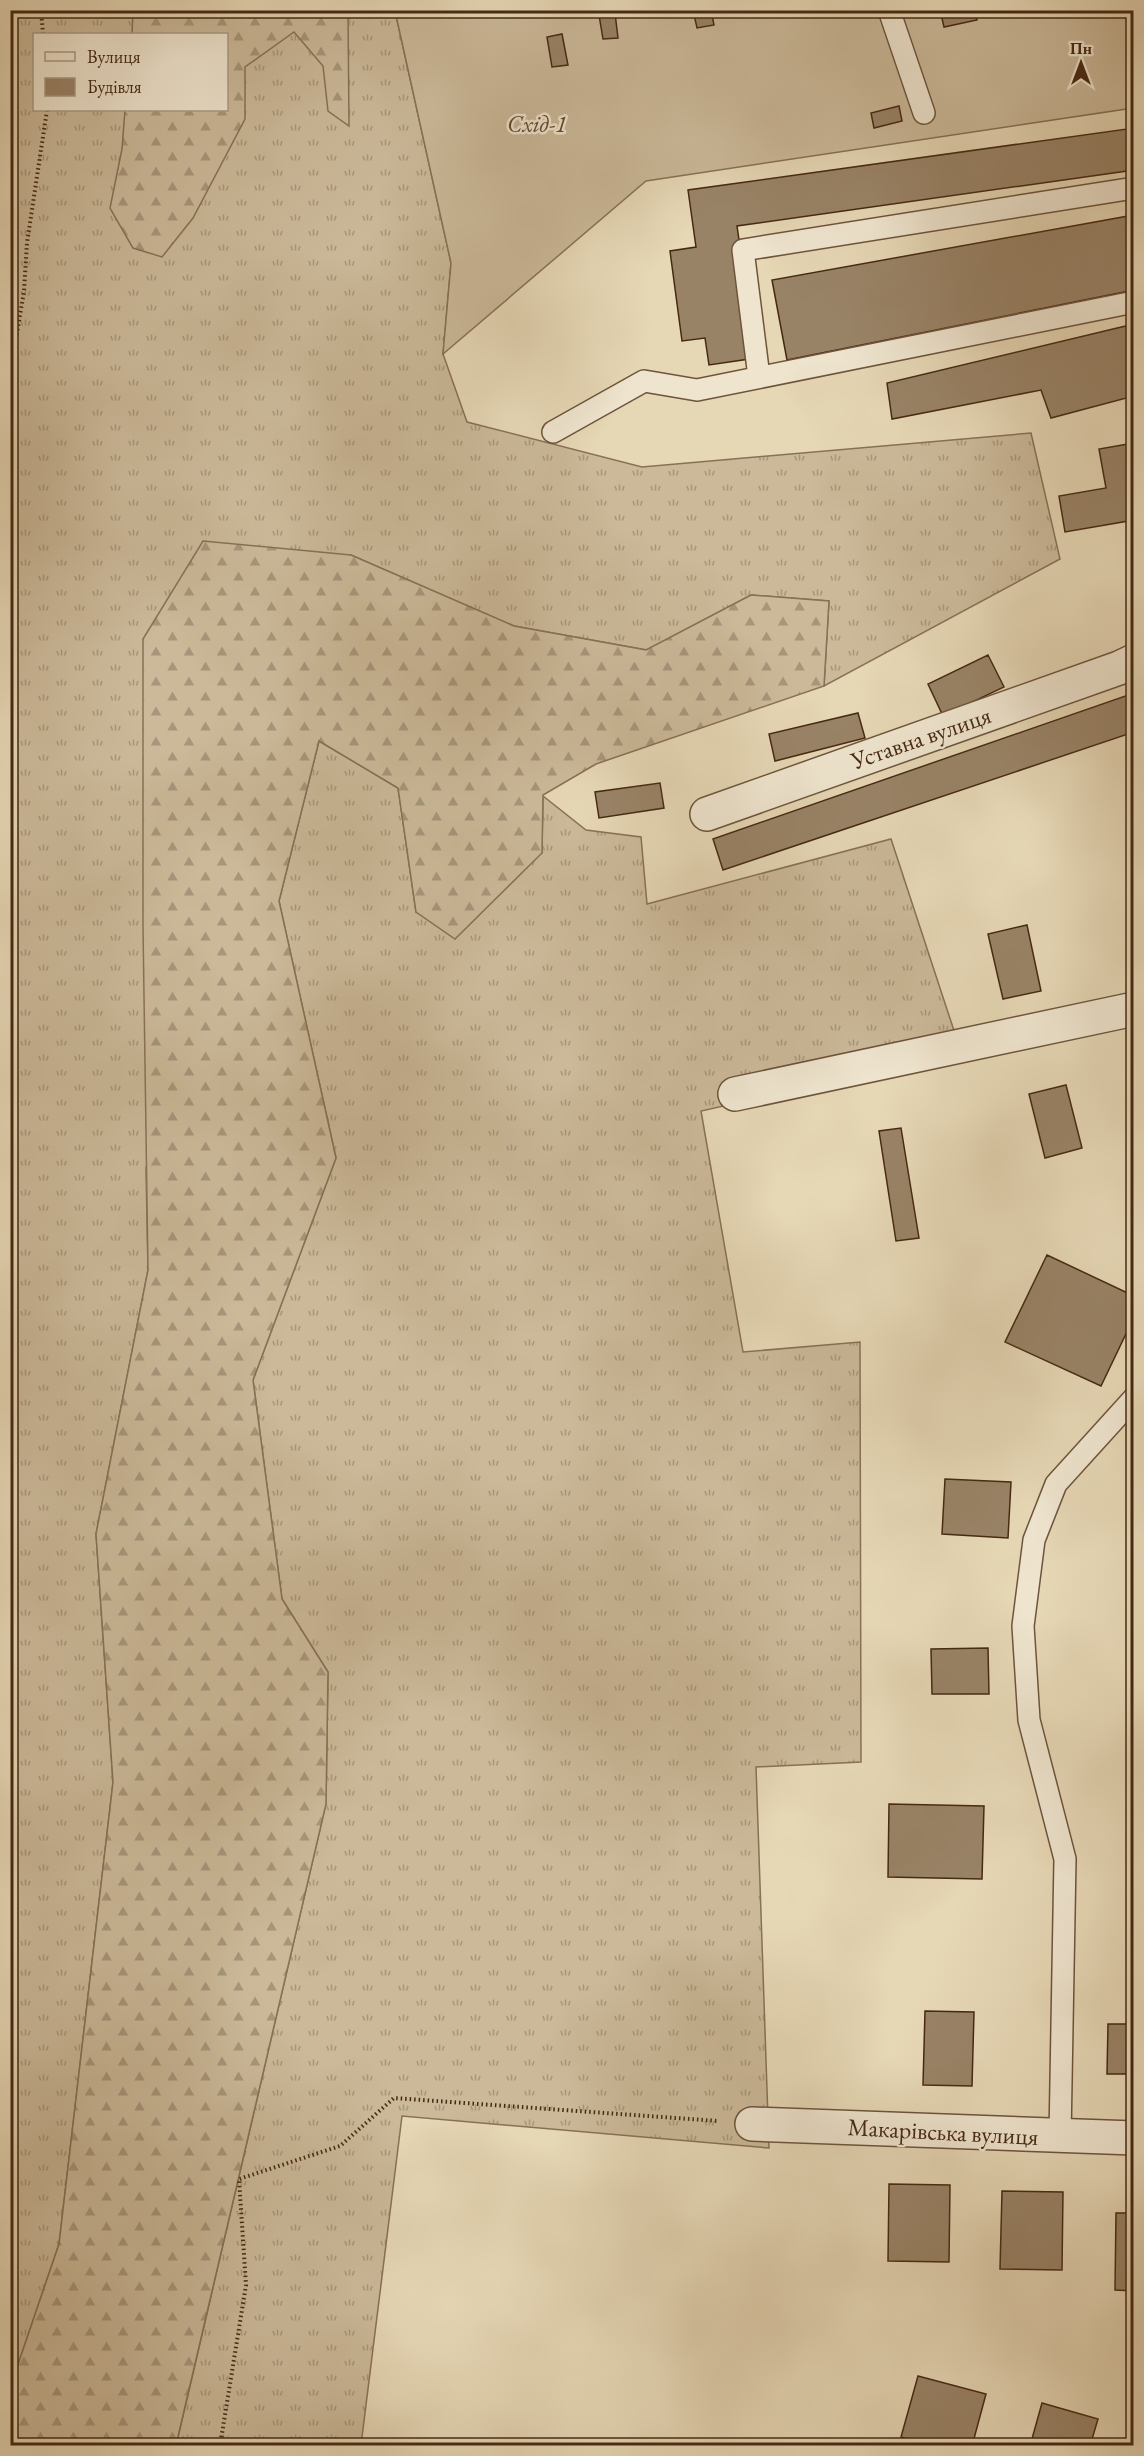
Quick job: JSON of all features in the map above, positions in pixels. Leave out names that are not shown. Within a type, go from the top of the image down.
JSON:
[{"type":"street","name":"Уставна вулиця","points":[[707,814],[1108,672],[1134,660]]},
{"type":"street","points":[[735,1094],[1134,1009]]},
{"type":"street","name":"Макарівська вулиця","points":[[752,2124],[1134,2138]]},
{"type":"lane","points":[[890,10],[924,112]]},
{"type":"lane","points":[[759,377],[743,250],[1134,188]]},
{"type":"lane","points":[[553,432],[644,381],[697,390],[1134,302]]},
{"type":"lane","points":[[1060,2137],[1065,1858],[1029,1720],[1023,1626],[1034,1540],[1056,1484],[1134,1398]]},
{"type":"path","points":[[41,10],[43,33]]},
{"type":"path","points":[[10,364],[24,291],[27,243],[47,111]]},
{"type":"path","points":[[10,328],[16,339]]},
{"type":"path","points":[[220,2445],[246,2285],[239,2179],[340,2146],[394,2098],[752,2124]]},
{"type":"green space","points":[[11,11],[395,11],[451,263],[443,354],[467,422],[642,467],[1031,433],[1060,559],[824,686],[829,601],[751,595],[647,650],[514,626],[351,555],[146,1168],[148,1270],[96,1534],[113,1782],[59,2244],[11,2385]]},
{"type":"green space","points":[[133,11],[348,12],[349,126],[328,111],[323,66],[294,32],[245,67],[245,119],[193,218],[162,257],[133,248],[110,208],[122,149],[125,111],[228,111],[228,33],[132,33]]},
{"type":"green space","name":"Схід-1","points":[[395,11],[1133,11],[1133,108],[646,181],[443,354],[451,263]]},
{"type":"green space","points":[[203,541],[351,555],[514,626],[646,650],[751,595],[829,601],[824,686],[596,764],[543,795],[542,853],[455,939],[416,912],[398,788],[319,741],[279,901],[336,1158],[253,1380],[282,1599],[328,1672],[326,1804],[176,2445],[11,2445],[11,2385],[59,2244],[113,1782],[96,1534],[148,1270],[143,927],[143,639]]},
{"type":"green space","points":[[319,741],[398,788],[416,912],[542,853],[543,796],[586,830],[641,837],[647,904],[891,839],[961,1052],[701,1111],[743,1352],[860,1342],[861,1762],[756,1767],[769,2148],[402,2116],[361,2445],[176,2446],[326,1804],[328,1672],[282,1599],[253,1380],[336,1158],[279,901]]},
{"type":"building","points":[[693,10],[711,10],[714,25],[697,28]]},
{"type":"building","points":[[940,10],[975,10],[977,20],[944,27]]},
{"type":"building","points":[[615,13],[618,38],[603,39],[599,15]]},
{"type":"building","points":[[562,34],[568,65],[552,67],[547,37]]},
{"type":"building","points":[[899,106],[902,121],[874,128],[871,113]]},
{"type":"building","points":[[1134,128],[1134,170],[737,226],[756,358],[709,365],[705,338],[682,341],[670,251],[696,247],[688,190]]},
{"type":"building","points":[[1134,215],[1134,290],[787,360],[772,280]]},
{"type":"building","points":[[1134,324],[1134,396],[1051,418],[1041,390],[892,419],[887,383]]},
{"type":"building","points":[[1134,443],[1134,520],[1065,532],[1059,496],[1106,488],[1099,449]]},
{"type":"building","points":[[988,655],[1004,687],[943,716],[928,684]]},
{"type":"building","points":[[1134,693],[1134,732],[723,870],[713,839]]},
{"type":"building","points":[[858,713],[865,738],[775,761],[769,734]]},
{"type":"building","points":[[660,783],[664,808],[599,818],[595,792]]},
{"type":"building","points":[[1027,925],[1041,991],[1003,999],[988,934]]},
{"type":"building","points":[[1066,1085],[1082,1148],[1045,1158],[1029,1094]]},
{"type":"building","points":[[901,1128],[919,1238],[896,1241],[879,1131]]},
{"type":"building","points":[[1047,1255],[1134,1296],[1134,1317],[1101,1386],[1005,1342]]},
{"type":"building","points":[[945,1479],[1011,1482],[1008,1538],[942,1534]]},
{"type":"building","points":[[988,1648],[989,1694],[932,1694],[931,1649]]},
{"type":"building","points":[[889,1804],[984,1806],[982,1879],[888,1877]]},
{"type":"building","points":[[925,2011],[974,2012],[972,2086],[923,2085]]},
{"type":"building","points":[[1108,2024],[1134,2024],[1134,2074],[1107,2074]]},
{"type":"building","points":[[889,2184],[950,2185],[949,2262],[888,2261]]},
{"type":"building","points":[[1002,2191],[1063,2192],[1062,2270],[1000,2269]]},
{"type":"building","points":[[1116,2213],[1134,2213],[1134,2291],[1115,2290]]},
{"type":"building","points":[[918,2376],[986,2394],[972,2446],[931,2446],[901,2437]]},
{"type":"building","points":[[1042,2403],[1098,2419],[1090,2446],[1030,2446]]}]
